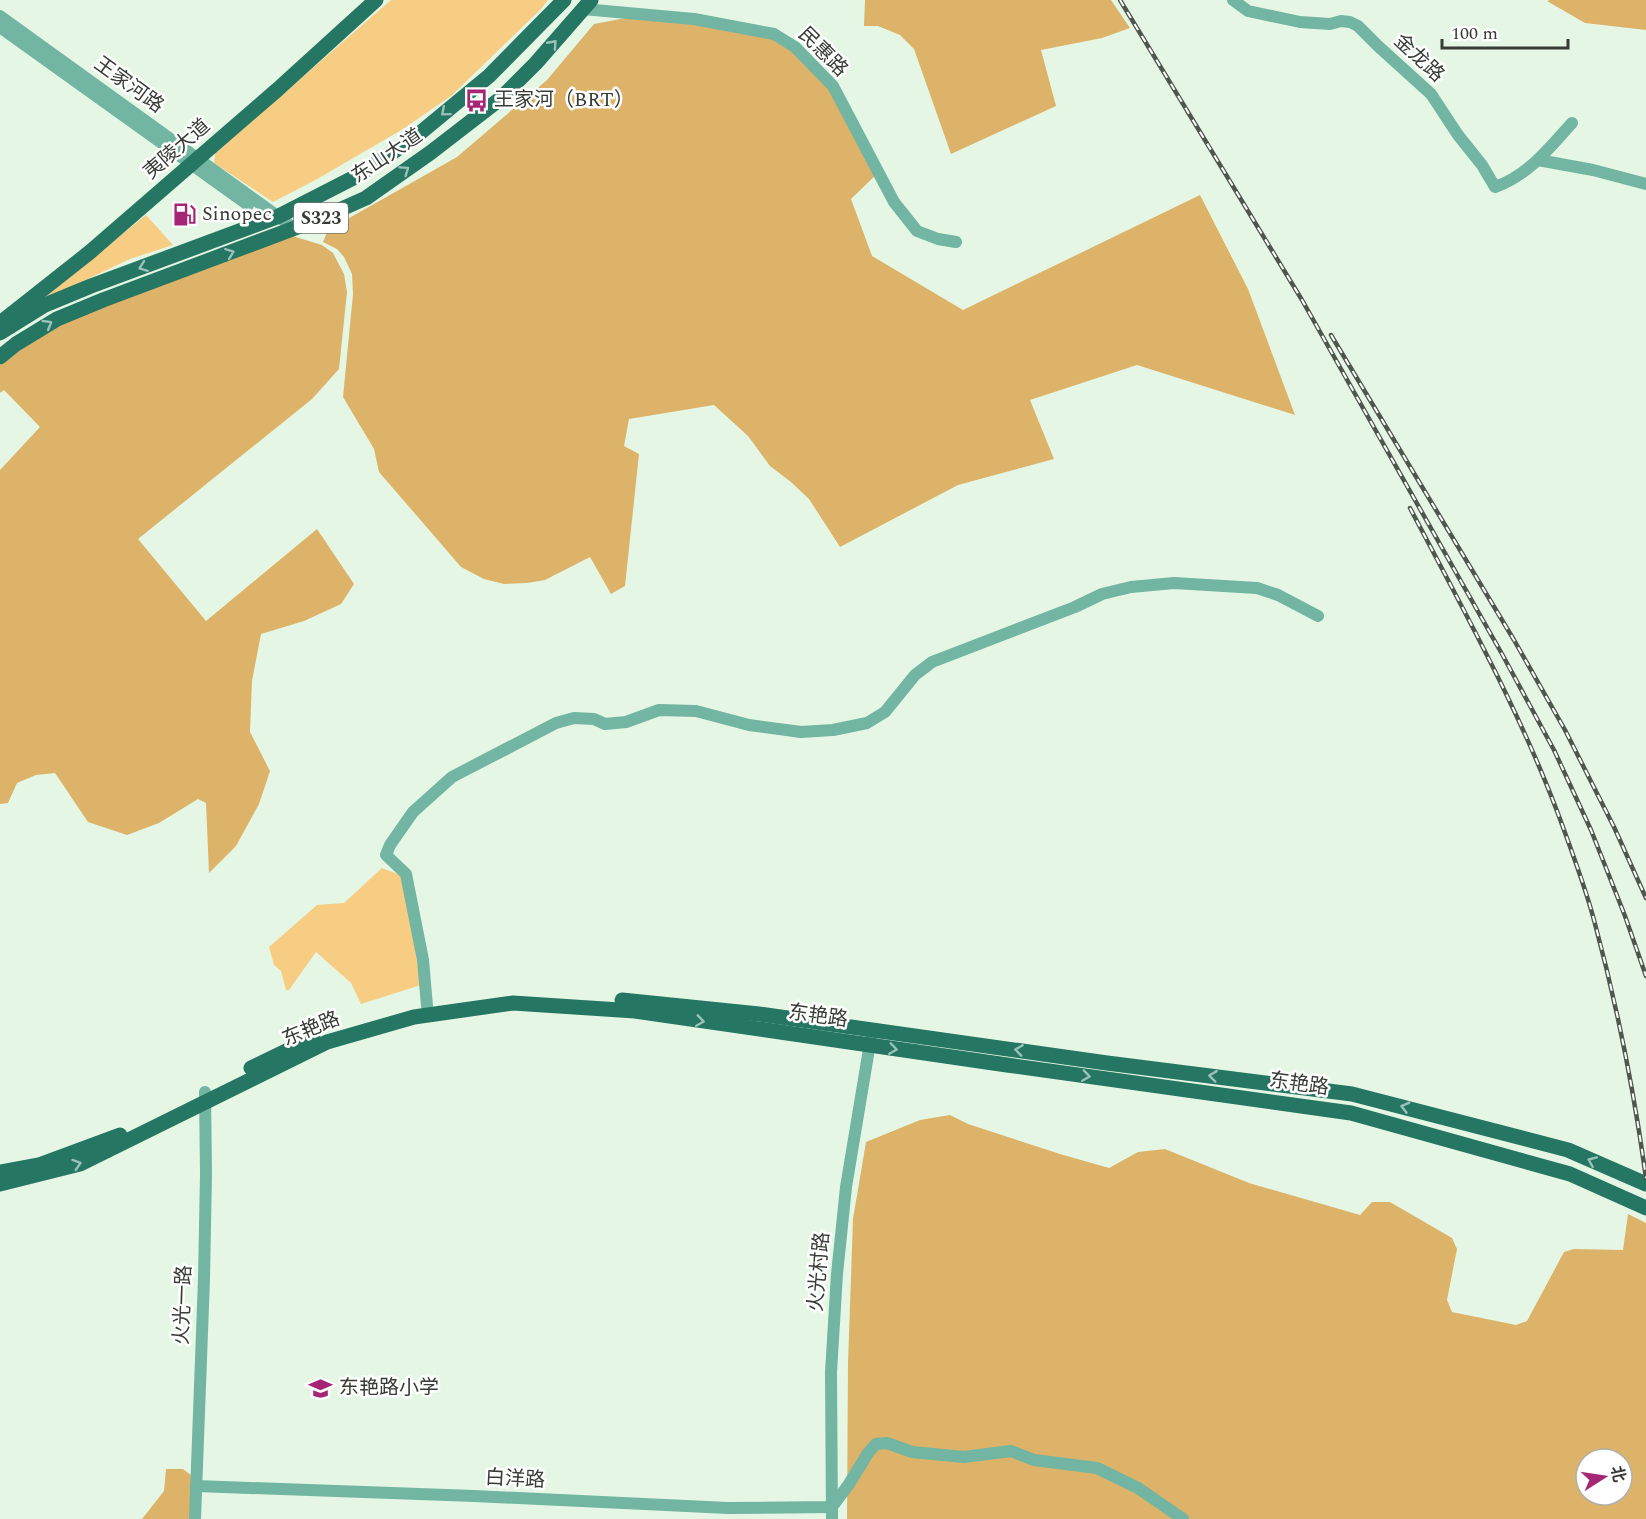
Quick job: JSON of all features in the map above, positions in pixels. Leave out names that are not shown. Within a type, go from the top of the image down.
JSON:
[{"type":"main road","name":"夷陵大道","points":[[0,323],[90,252],[361,0]]},
{"type":"main road","name":"夷陵大道","points":[[0,310],[277,90],[376,0]]},
{"type":"main road","name":"东山大道","points":[[0,333],[45,305],[273,218],[357,176],[414,138],[489,76],[564,0]]},
{"type":"main road","name":"东山大道","points":[[0,357],[16,344],[57,319],[290,230],[366,198],[430,153],[500,99],[536,63],[587,4]]},
{"type":"main road","name":"东艳路","points":[[0,1184],[80,1164],[290,1048],[323,1033],[413,1008],[510,995],[641,1001],[759,1014],[1107,1063],[1352,1094],[1568,1150],[1646,1184]]},
{"type":"main road","name":"东艳路","points":[[0,1172],[39,1165],[130,1131],[327,1042],[414,1017],[513,1003],[635,1011],[1351,1113],[1570,1174],[1646,1208]]},
{"type":"street","name":"金龙路","points":[[1233,0],[1248,11],[1310,22],[1330,24],[1341,21],[1350,22],[1358,26],[1431,94],[1495,187],[1508,183],[1521,175],[1572,123]]},
{"type":"street","name":"民惠路","points":[[587,4],[694,19],[774,34],[795,47],[833,86],[894,202],[917,231],[938,239],[956,242]]},
{"type":"street","name":"王家河路","points":[[0,16],[190,159]]},
{"type":"street","name":"王家河路","points":[[0,27],[290,230]]},
{"type":"street","points":[[1538,160],[1646,184]]},
{"type":"street","points":[[427,1006],[423,960],[406,874],[386,855],[390,845],[413,812],[452,777],[556,723],[574,718],[594,719],[605,724],[626,722],[659,710],[696,711],[749,725],[801,732],[832,730],[867,723],[885,712],[915,675],[932,662],[1075,608],[1102,594],[1131,587],[1174,583],[1257,588],[1278,595],[1318,616]]},
{"type":"street","name":"火光村路","points":[[832,1513],[831,1372],[837,1274],[846,1187],[872,1030]]},
{"type":"street","name":"火光一路","points":[[195,1519],[204,1267],[205,1097]]},
{"type":"street","points":[[832,1513],[868,1453],[876,1444],[887,1443],[912,1452],[964,1457],[1011,1452],[1034,1460],[1097,1468],[1138,1488],[1183,1519]]},
{"type":"street","name":"白洋路","points":[[196,1486],[474,1496],[832,1513]]},
{"type":"shaded area","points":[[391,0],[548,0],[451,96],[403,129],[273,202],[214,163],[215,153]]},
{"type":"shaded area","points":[[865,0],[1111,0],[1130,28],[1102,38],[1041,50],[1056,106],[951,154],[914,49],[900,35],[878,26],[864,26]]},
{"type":"shaded area","points":[[1646,0],[1646,30],[1585,23],[1547,1]]},
{"type":"shaded area","points":[[642,15],[774,34],[833,86],[879,172],[851,199],[872,256],[963,310],[1200,195],[1248,289],[1295,415],[1137,365],[1030,400],[1054,459],[958,485],[840,547],[809,499],[770,466],[748,436],[714,405],[629,419],[624,446],[639,454],[625,586],[611,594],[590,557],[545,580],[527,583],[504,584],[484,579],[461,567],[379,472],[374,449],[343,397],[353,294],[352,274],[344,257],[337,249],[323,242],[328,230],[457,157],[547,80],[594,24]]},
{"type":"shaded area","points":[[146,215],[173,245],[130,259],[29,309]]},
{"type":"shaded area","points":[[286,234],[322,245],[333,253],[344,274],[347,292],[339,369],[312,399],[138,539],[206,621],[317,529],[354,584],[341,604],[304,621],[261,634],[252,681],[250,732],[270,771],[259,804],[236,846],[209,873],[206,803],[198,799],[159,823],[127,835],[88,822],[55,773],[36,775],[17,783],[8,803],[0,804],[0,470],[40,427],[4,390],[0,393],[0,365],[58,322]]},
{"type":"shaded area","points":[[382,868],[403,876],[421,985],[361,1004],[351,983],[316,952],[289,990],[286,990],[281,971],[274,965],[269,947],[317,905],[344,903]]},
{"type":"shaded area","points":[[950,1115],[968,1124],[1109,1168],[1138,1152],[1165,1149],[1249,1183],[1360,1215],[1372,1202],[1390,1202],[1452,1238],[1457,1249],[1447,1300],[1452,1312],[1516,1325],[1527,1321],[1564,1252],[1574,1249],[1623,1250],[1628,1214],[1646,1223],[1646,1519],[847,1519],[848,1363],[853,1219],[866,1142],[920,1120]]},
{"type":"shaded area","points":[[166,1469],[183,1469],[192,1476],[191,1519],[142,1519],[164,1491]]},
{"type":"railway","points":[[1120,0],[1302,300],[1554,750],[1591,830],[1646,976]]},
{"type":"railway","points":[[1331,335],[1514,640],[1565,730],[1614,827],[1646,898]]},
{"type":"railway","points":[[1410,508],[1472,626],[1531,747],[1576,864],[1594,920],[1617,1016],[1646,1178]]},
{"type":"place","name":"王家河（BRT）","points":[[476,100]]},
{"type":"place","name":"Sinopec","points":[[184,214]]},
{"type":"place","name":"东艳路小学","points":[[321,1388]]}]
